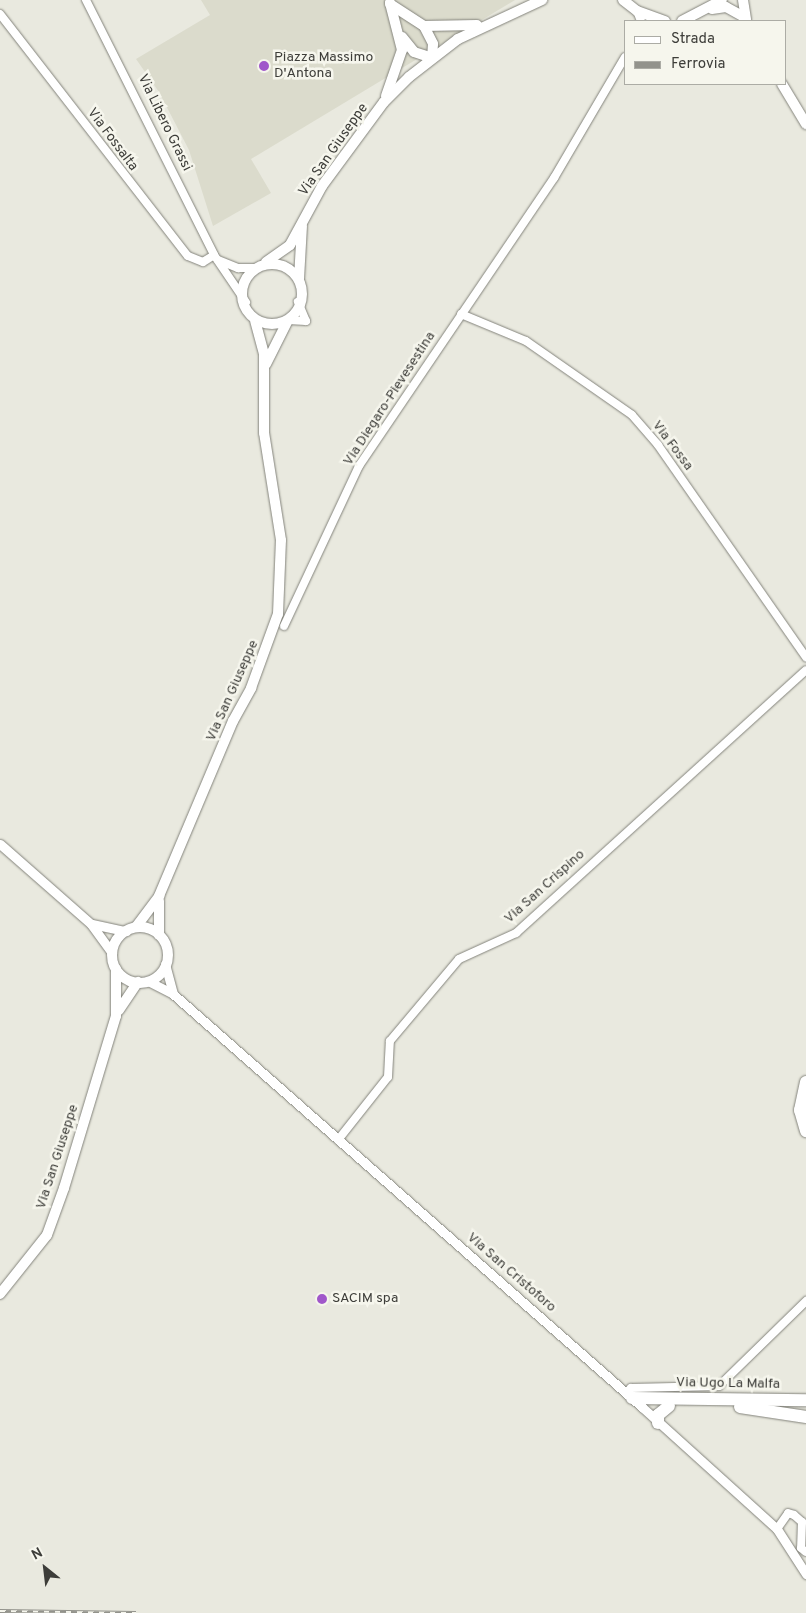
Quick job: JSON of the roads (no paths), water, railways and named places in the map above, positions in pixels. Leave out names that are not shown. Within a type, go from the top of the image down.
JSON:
[{"type":"highway","points":[[806,1082],[800,1110],[806,1131]]},
{"type":"highway","points":[[629,1395],[646,1402]]},
{"type":"highway","name":"Via Ugo La Malfa","points":[[646,1402],[806,1400]]},
{"type":"highway","name":"Via Ugo La Malfa","points":[[646,1402],[669,1406],[806,1407]]},
{"type":"highway","points":[[658,1423],[658,1415],[669,1406]]},
{"type":"highway","points":[[740,1407],[806,1417]]},
{"type":"main road","name":"Via San Giuseppe","points":[[266,262],[284,252],[322,186],[384,102],[432,58],[492,22],[542,0]]},
{"type":"main road","points":[[684,20],[722,0]]},
{"type":"main road","points":[[743,0],[745,19]]},
{"type":"main road","points":[[623,1],[639,16],[660,20]]},
{"type":"main road","points":[[389,2],[424,26],[451,29],[492,22]]},
{"type":"main road","points":[[389,2],[402,37],[414,52],[432,58],[433,44],[424,26]]},
{"type":"main road","points":[[704,11],[726,7],[745,19]]},
{"type":"main road","points":[[384,102],[398,66],[402,37]]},
{"type":"main road","points":[[783,85],[806,124]]},
{"type":"main road","name":"Via San Giuseppe","points":[[299,280],[302,223]]},
{"type":"main road","points":[[266,262],[285,264],[299,280],[298,302],[288,320],[276,326],[255,320],[246,302],[247,284],[256,268],[266,262]]},
{"type":"main road","name":"Via San Giuseppe","points":[[131,929],[159,896],[233,721],[252,688],[278,614],[281,540],[264,433],[264,367],[255,320]]},
{"type":"main road","name":"Via San Giuseppe","points":[[264,367],[288,320]]},
{"type":"main road","name":"Via San Giuseppe","points":[[159,896],[159,935]]},
{"type":"main road","points":[[131,929],[159,935],[167,949],[166,964],[143,982],[116,969],[112,954],[116,940],[131,929]]},
{"type":"main road","name":"Via San Giuseppe","points":[[0,1294],[47,1235],[116,1016],[116,969]]},
{"type":"main road","name":"Via San Giuseppe","points":[[116,1016],[143,982]]},
{"type":"street","name":"Via Libero Grassi","points":[[86,0],[215,257],[246,302]]},
{"type":"street","name":"Via Fossalta","points":[[0,14],[188,256],[204,262],[215,257]]},
{"type":"street","points":[[461,314],[554,178],[624,59]]},
{"type":"street","points":[[215,257],[238,268],[256,268]]},
{"type":"street","points":[[288,320],[309,323],[298,302]]},
{"type":"street","name":"Via Diegaro-Pievesestina","points":[[284,626],[359,466],[461,314]]},
{"type":"street","name":"Via Fossa","points":[[461,314],[526,341],[632,414],[658,445],[806,657]]},
{"type":"street","name":"Via San Crispino","points":[[338,1140],[388,1077],[390,1042],[459,959],[516,932],[806,670]]},
{"type":"street","points":[[0,844],[91,924],[112,954]]},
{"type":"street","points":[[91,924],[131,929]]},
{"type":"street","points":[[166,964],[173,994]]},
{"type":"street","name":"Via San Cristoforo","points":[[143,982],[173,994],[629,1395]]},
{"type":"street","points":[[629,1395],[630,1388],[719,1386],[806,1301]]},
{"type":"street","points":[[646,1402],[658,1423],[777,1529],[806,1574]]},
{"type":"street","points":[[777,1529],[788,1513],[794,1515],[802,1522],[801,1548],[806,1552]]},
{"type":"railway","points":[[0,1611],[136,1613]]},
{"type":"place","name":"Piazza Massimo D'Antona","points":[[264,66]]},
{"type":"place","name":"SACIM spa","points":[[322,1299]]}]
